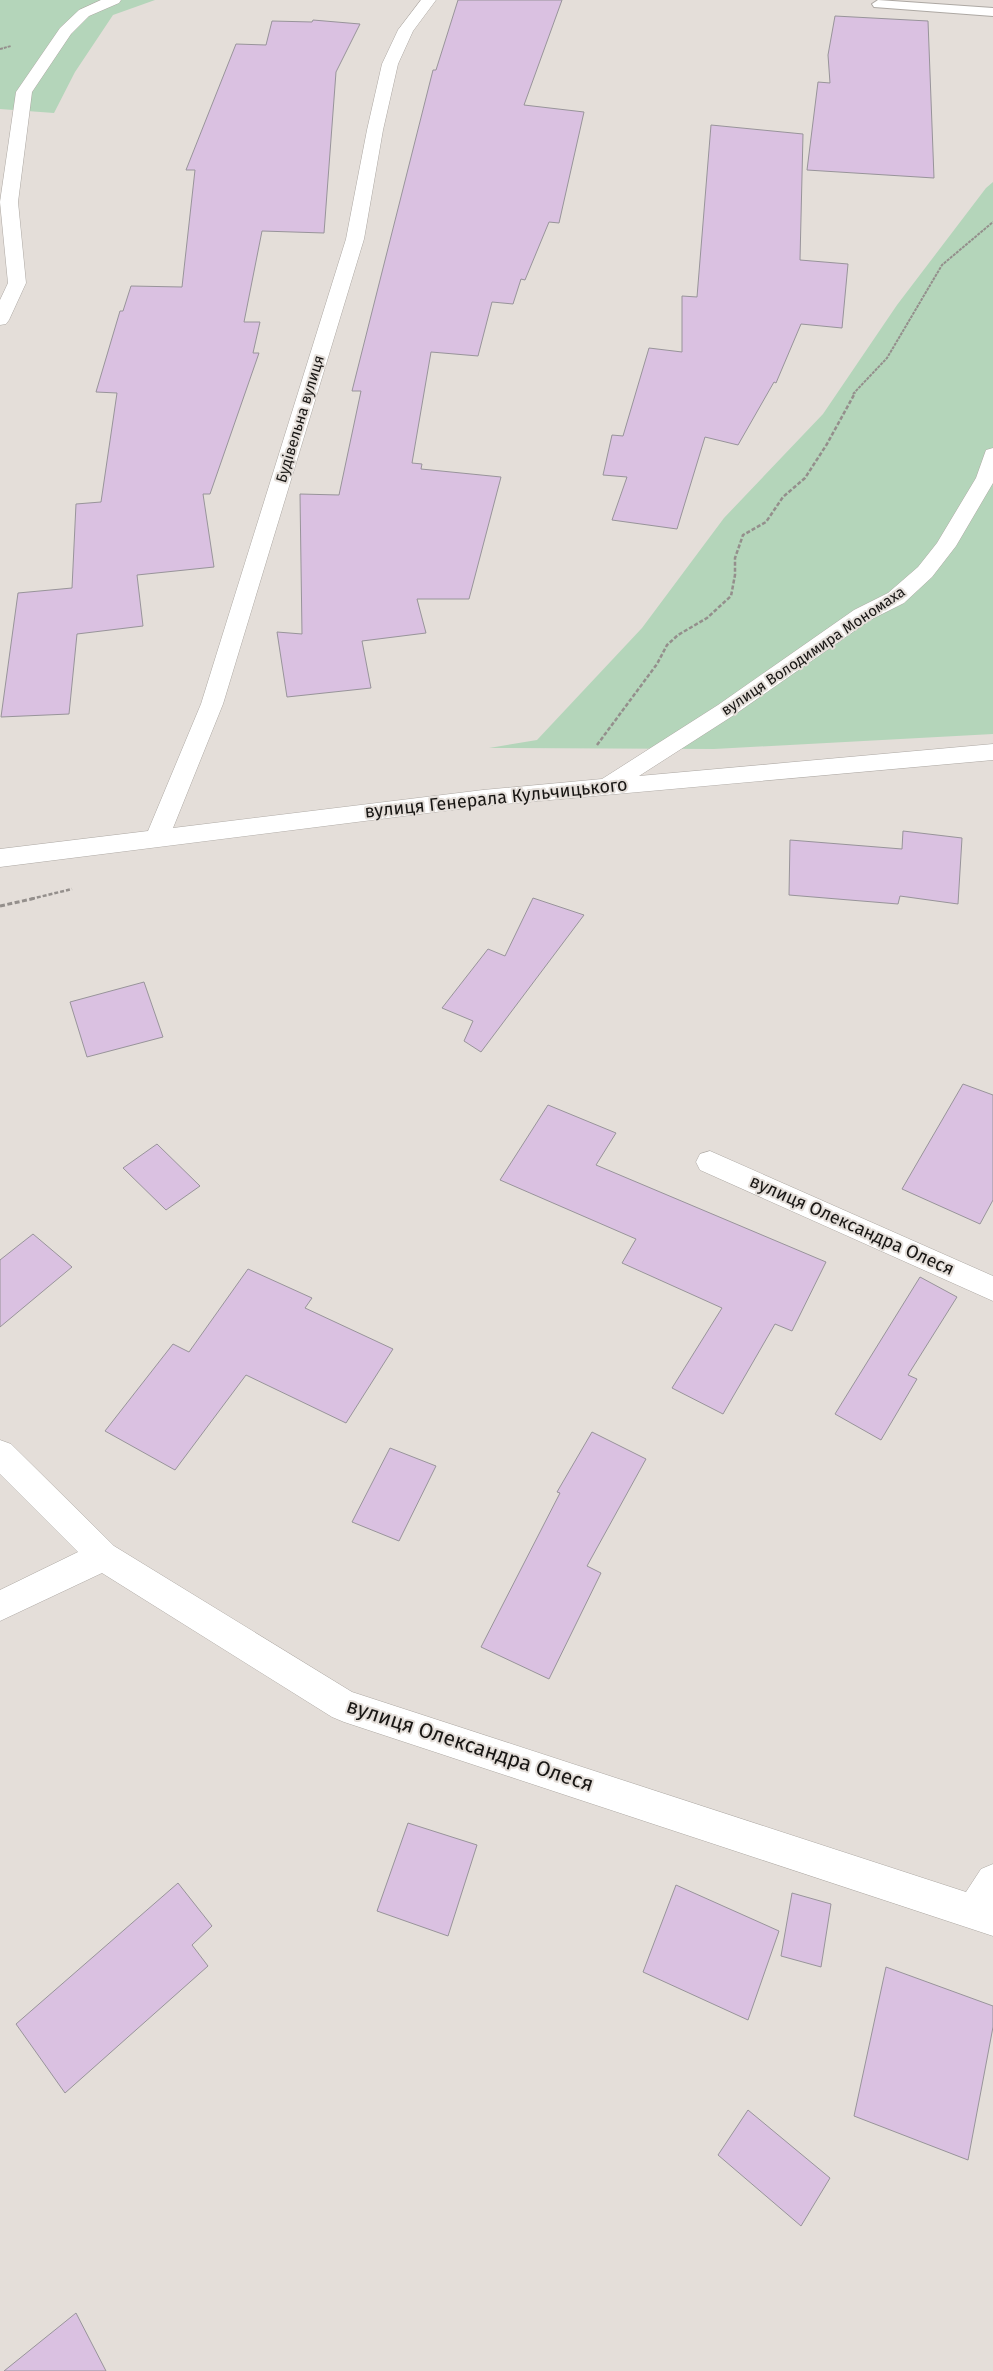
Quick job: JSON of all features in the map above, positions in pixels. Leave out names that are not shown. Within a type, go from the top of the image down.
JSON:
[{"type":"street","points":[[0,320],[17,283],[9,202],[24,92],[65,31],[84,13],[114,0]]},
{"type":"street","name":"Будівельна вулиця","points":[[158,837],[212,704],[355,239],[375,130],[390,64],[406,30],[429,0]]},
{"type":"street","name":"вулиця Володимира Мономаха","points":[[608,785],[726,710],[862,615],[896,598],[925,572],[946,546],[986,478],[993,454]]},
{"type":"street","name":"вулиця Генерала Кульчицького","points":[[0,858],[158,837],[608,785],[993,752]]},
{"type":"street","name":"вулиця Олександра Олеся","points":[[710,1162],[993,1289]]},
{"type":"street","name":"вулиця Олександра Олеся","points":[[0,1454],[103,1556],[344,1706],[679,1814],[983,1916],[993,1881]]},
{"type":"street","points":[[0,1606],[103,1556]]},
{"type":"lane","points":[[878,4],[993,12]]},
{"type":"path","points":[[591,749],[598,744],[630,703],[658,664],[667,645],[678,635],[707,618],[731,596],[735,575],[734,558],[743,535],[766,522],[783,497],[805,478],[827,444],[852,397],[887,358],[942,265],[993,222]]},
{"type":"green space","points":[[0,0],[155,0],[113,15],[75,72],[54,113],[0,109]]},
{"type":"green space","points":[[993,182],[993,734],[714,749],[489,748],[537,740],[642,628],[724,518],[823,414],[897,305],[986,188]]},
{"type":"building","points":[[458,0],[562,0],[524,105],[584,112],[559,223],[549,222],[525,280],[521,279],[513,304],[492,302],[478,356],[431,352],[412,463],[422,464],[421,469],[501,477],[469,599],[417,599],[426,633],[362,641],[371,688],[287,697],[277,632],[302,634],[300,494],[339,495],[361,391],[352,391],[433,70],[436,70]]},
{"type":"building","points":[[835,16],[928,21],[934,178],[807,170],[818,82],[830,83],[828,55]]},
{"type":"building","points":[[313,20],[360,24],[336,72],[324,233],[262,231],[244,322],[260,322],[253,353],[259,353],[210,494],[203,494],[214,567],[137,575],[143,626],[77,634],[69,714],[1,717],[18,593],[72,588],[76,504],[101,502],[117,393],[96,392],[120,311],[123,311],[131,286],[182,287],[195,170],[186,170],[236,44],[266,45],[272,21],[312,22]]},
{"type":"building","points":[[711,125],[803,134],[800,260],[848,264],[842,328],[801,324],[776,383],[774,382],[738,445],[705,437],[677,529],[612,520],[627,477],[603,475],[612,435],[623,436],[649,348],[682,352],[682,296],[697,297]]},
{"type":"building","points":[[903,831],[962,838],[958,904],[900,896],[898,904],[789,895],[790,840],[902,849]]},
{"type":"building","points":[[533,898],[584,915],[481,1052],[464,1041],[473,1021],[442,1008],[488,949],[505,956]]},
{"type":"building","points":[[144,982],[163,1037],[87,1057],[70,1002]]},
{"type":"building","points":[[963,1084],[993,1095],[993,1200],[980,1224],[902,1189]]},
{"type":"building","points":[[548,1105],[616,1133],[596,1165],[826,1262],[792,1331],[775,1324],[723,1414],[672,1388],[722,1308],[622,1263],[636,1239],[500,1180]]},
{"type":"building","points":[[157,1144],[200,1186],[166,1210],[123,1168]]},
{"type":"building","points":[[33,1234],[72,1267],[0,1327],[0,1260]]},
{"type":"building","points":[[248,1269],[312,1298],[305,1308],[393,1349],[346,1423],[246,1375],[175,1470],[105,1431],[173,1344],[189,1352]]},
{"type":"building","points":[[920,1277],[957,1297],[908,1375],[917,1379],[881,1440],[835,1414]]},
{"type":"building","points":[[592,1432],[646,1459],[587,1566],[601,1573],[549,1679],[481,1647],[560,1493],[557,1492]]},
{"type":"building","points":[[390,1448],[436,1466],[399,1541],[352,1522]]},
{"type":"building","points":[[408,1823],[477,1845],[448,1936],[377,1911]]},
{"type":"building","points":[[178,1883],[212,1926],[192,1945],[208,1966],[65,2093],[16,2024]]},
{"type":"building","points":[[676,1885],[779,1931],[748,2020],[643,1972]]},
{"type":"building","points":[[792,1893],[831,1904],[821,1967],[781,1956]]},
{"type":"building","points":[[886,1967],[993,2006],[993,2027],[968,2160],[854,2116]]},
{"type":"building","points":[[748,2110],[830,2178],[801,2226],[718,2155]]},
{"type":"building","points":[[76,2313],[106,2371],[4,2371]]}]
